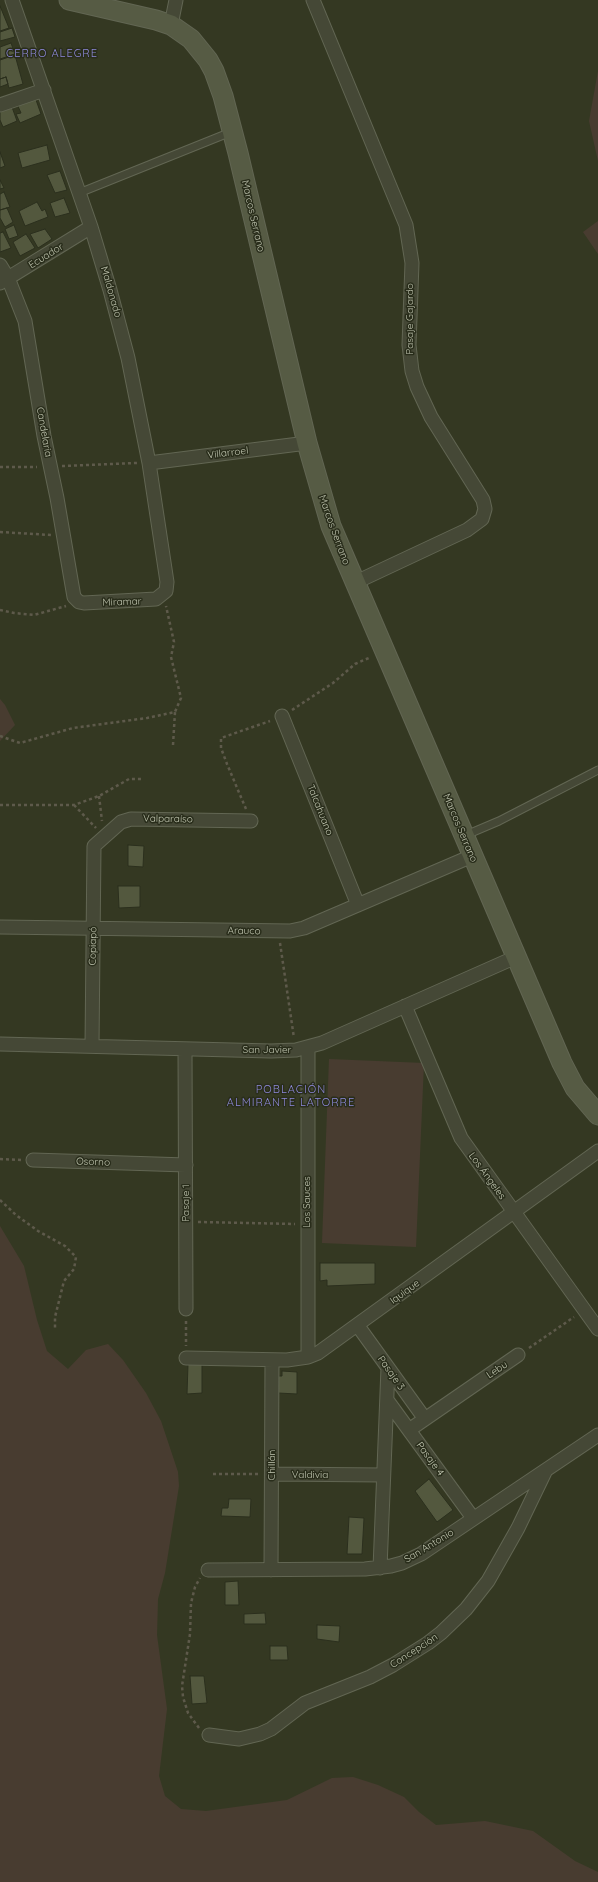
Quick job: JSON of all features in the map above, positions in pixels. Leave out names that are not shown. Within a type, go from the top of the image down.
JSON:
[{"type":"street","name":"Maldonado","points":[[12,0],[91,227],[119,324],[149,463],[167,582],[164,594]]},
{"type":"street","name":"Marcos Serrano","points":[[68,0],[156,20],[171,25],[191,39],[208,60],[219,83],[233,131],[307,443],[327,512],[354,583],[568,1076],[582,1098],[598,1115]]},
{"type":"street","points":[[171,25],[176,0]]},
{"type":"street","name":"Pasaje Gajardo","points":[[313,0],[406,225],[412,263],[408,345],[412,371],[417,387],[431,417],[483,500],[485,510],[482,519],[467,530],[354,583]]},
{"type":"street","points":[[0,105],[44,90]]},
{"type":"street","name":"Ecuador","points":[[4,281],[91,227]]},
{"type":"street","name":"Candelaria","points":[[0,265],[4,281],[25,321],[73,593],[79,602]]},
{"type":"street","name":"Villarroel","points":[[149,463],[307,443]]},
{"type":"street","name":"Miramar","points":[[79,602],[152,600],[164,594]]},
{"type":"street","name":"Talcahuano","points":[[282,716],[358,905]]},
{"type":"street","name":"Valparaíso","points":[[94,846],[121,822],[131,819],[250,821]]},
{"type":"street","name":"Copiapó","points":[[92,1046],[94,846]]},
{"type":"street","name":"Arauco","points":[[0,927],[278,932],[304,928],[472,856]]},
{"type":"street","name":"San Javier","points":[[0,1044],[271,1051],[302,1049],[322,1043],[516,957]]},
{"type":"street","name":"Los Ángeles","points":[[405,1006],[462,1138],[598,1329]]},
{"type":"street","name":"Pasaje 1","points":[[185,1049],[186,1309]]},
{"type":"street","name":"Los Sauces","points":[[302,1049],[307,1224],[308,1357]]},
{"type":"street","name":"Iquique","points":[[186,1358],[287,1360],[308,1357],[328,1348],[598,1151]]},
{"type":"street","name":"Osorno","points":[[33,1160],[186,1165]]},
{"type":"street","name":"Pasaje 3","points":[[358,1326],[425,1419]]},
{"type":"street","name":"Lebu","points":[[409,1430],[518,1355]]},
{"type":"street","name":"Chillán","points":[[271,1570],[272,1360]]},
{"type":"street","points":[[380,1568],[388,1368]]},
{"type":"street","name":"Pasaje 4","points":[[386,1400],[474,1518]]},
{"type":"street","name":"San Antonio","points":[[208,1570],[380,1568],[412,1559],[598,1435]]},
{"type":"street","name":"Concepción","points":[[209,1735],[239,1739],[260,1734],[271,1729],[306,1703],[393,1665],[442,1633],[466,1609],[488,1581],[518,1528],[546,1470]]},
{"type":"street","name":"Valdivia","points":[[272,1474],[383,1475]]},
{"type":"lane","points":[[79,193],[233,131]]},
{"type":"lane","points":[[464,836],[499,821],[598,770]]},
{"type":"path","points":[[0,467],[149,463]]},
{"type":"path","points":[[0,532],[64,536]]},
{"type":"path","points":[[164,594],[174,642],[171,657],[181,698],[175,712],[173,745]]},
{"type":"path","points":[[0,610],[14,614],[34,615],[79,602]]},
{"type":"path","points":[[0,736],[20,743],[73,728],[147,718],[175,712]]},
{"type":"path","points":[[0,805],[74,805],[99,796],[129,779],[142,779]]},
{"type":"path","points":[[99,796],[105,836]]},
{"type":"path","points":[[74,805],[105,836]]},
{"type":"path","points":[[278,932],[302,1049]]},
{"type":"path","points":[[0,1158],[33,1160]]},
{"type":"path","points":[[0,1200],[16,1216],[38,1231],[65,1246],[76,1257],[74,1269],[64,1281],[56,1317],[56,1328]]},
{"type":"path","points":[[186,1222],[307,1224]]},
{"type":"path","points":[[186,1309],[186,1358]]},
{"type":"path","name":"Lebu","points":[[518,1355],[584,1310]]},
{"type":"path","points":[[213,1474],[272,1474]]},
{"type":"path","points":[[208,1570],[200,1577],[193,1595],[190,1612],[189,1641],[182,1686],[183,1697],[188,1714],[197,1726],[209,1735]]},
{"type":"shaded area","points":[[598,71],[598,161],[589,121]]},
{"type":"shaded area","points":[[598,221],[598,254],[583,232]]},
{"type":"shaded area","points":[[0,699],[5,705],[15,725],[0,741]]},
{"type":"shaded area","points":[[329,1059],[424,1063],[416,1247],[322,1243]]},
{"type":"shaded area","points":[[0,1226],[24,1266],[37,1320],[47,1351],[68,1369],[86,1350],[108,1344],[123,1360],[146,1393],[161,1421],[178,1472],[179,1486],[165,1573],[158,1599],[157,1635],[167,1709],[159,1776],[165,1796],[181,1809],[206,1811],[287,1800],[332,1778],[353,1777],[378,1785],[404,1797],[419,1812],[436,1825],[485,1821],[533,1831],[575,1861],[598,1872],[598,1882],[0,1882]]},
{"type":"building","points":[[0,6],[9,28],[0,31]]},
{"type":"building","points":[[12,28],[15,37],[0,41],[0,32]]},
{"type":"building","points":[[11,43],[15,54],[0,59],[0,47]]},
{"type":"building","points":[[15,55],[23,84],[9,88],[6,77],[0,79],[0,60]]},
{"type":"building","points":[[6,77],[8,84],[0,87],[0,79]]},
{"type":"building","points":[[35,97],[41,114],[20,123],[16,114],[21,113],[17,104]]},
{"type":"building","points":[[12,107],[17,121],[3,127],[0,120],[0,111]]},
{"type":"building","points":[[47,145],[50,160],[22,168],[18,153]]},
{"type":"building","points":[[0,152],[5,166],[0,168]]},
{"type":"building","points":[[60,171],[67,190],[55,193],[47,175]]},
{"type":"building","points":[[0,180],[4,188],[0,189]]},
{"type":"building","points":[[4,192],[10,207],[0,210],[0,194]]},
{"type":"building","points":[[64,198],[70,213],[55,217],[50,203]]},
{"type":"building","points":[[37,202],[42,211],[45,209],[48,217],[25,226],[19,211]]},
{"type":"building","points":[[7,208],[13,222],[5,227],[0,218],[0,210]]},
{"type":"building","points":[[14,225],[18,236],[9,239],[5,229]]},
{"type":"building","points":[[45,229],[52,239],[38,248],[30,234]]},
{"type":"building","points":[[3,232],[11,248],[0,252],[0,233]]},
{"type":"building","points":[[26,234],[35,248],[20,256],[13,242]]},
{"type":"building","points":[[128,845],[144,846],[143,867],[128,866]]},
{"type":"building","points":[[118,886],[140,886],[140,907],[119,908]]},
{"type":"building","points":[[320,1263],[375,1263],[375,1284],[327,1286],[327,1280],[320,1281]]},
{"type":"building","points":[[202,1363],[202,1393],[187,1394],[188,1364]]},
{"type":"building","points":[[282,1371],[297,1372],[297,1394],[278,1393],[278,1376],[282,1376]]},
{"type":"building","points":[[429,1479],[453,1510],[437,1522],[415,1491]]},
{"type":"building","points":[[229,1499],[251,1499],[250,1517],[221,1516],[222,1508],[228,1508]]},
{"type":"building","points":[[349,1517],[364,1518],[362,1554],[347,1554]]},
{"type":"building","points":[[238,1581],[239,1605],[225,1605],[225,1582]]},
{"type":"building","points":[[265,1613],[266,1624],[244,1624],[244,1614]]},
{"type":"building","points":[[317,1625],[340,1626],[339,1642],[317,1639]]},
{"type":"building","points":[[270,1646],[287,1646],[288,1660],[270,1660]]},
{"type":"building","points":[[190,1676],[204,1676],[207,1703],[192,1704]]},
{"type":"district","name":"CERRO ALEGRE","points":[[52,54]]},
{"type":"district","name":"POBLACIÓN ALMIRANTE LATORRE","points":[[291,1096]]}]
